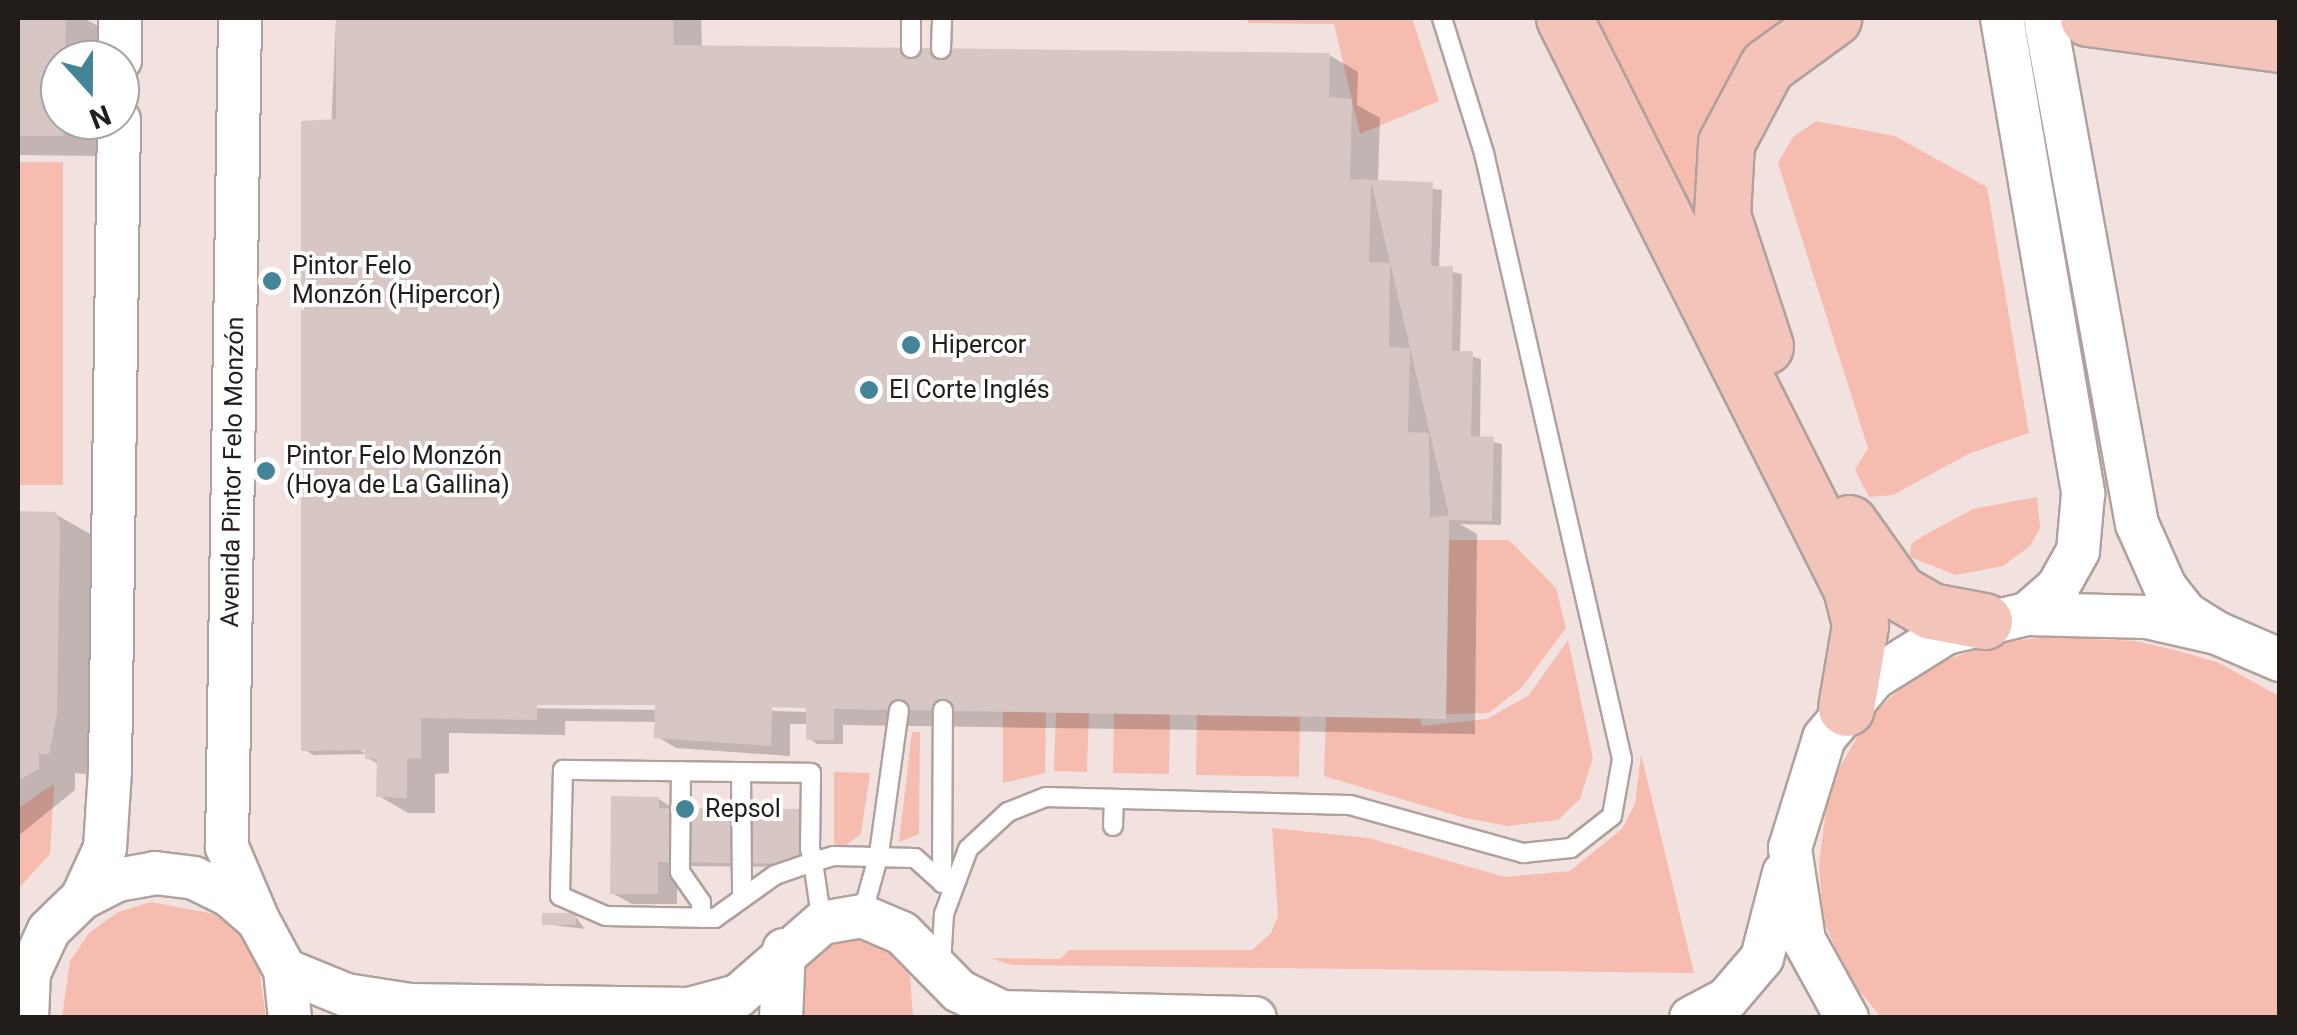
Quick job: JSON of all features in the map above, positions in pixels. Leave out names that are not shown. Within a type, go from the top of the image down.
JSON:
[{"type":"highway","points":[[1564,18],[1851,588],[1860,625],[1846,708]]},
{"type":"highway","points":[[1833,18],[1767,66],[1726,144],[1722,215],[1750,314],[1872,563],[1898,592],[1931,611],[2006,617]]},
{"type":"highway","points":[[2088,18],[2280,44]]},
{"type":"street","name":"Avenida Pintor Felo Monzón","points":[[240,18],[227,847],[258,920],[285,970]]},
{"type":"street","points":[[1691,1018],[1727,999],[1762,958],[1806,782],[1846,708],[1874,678],[1917,647],[2006,617],[2058,587],[2078,551],[2084,525],[2044,258],[2002,18]]},
{"type":"street","points":[[2045,18],[2137,524],[2164,586],[2185,612],[2217,633],[2280,660]]},
{"type":"street","points":[[82,898],[104,848],[110,770],[119,140]]},
{"type":"street","points":[[2006,617],[2147,617],[2217,633]]},
{"type":"street","points":[[1790,848],[1804,940],[1847,1018]]},
{"type":"street","points":[[27,1018],[36,959],[49,930],[82,898],[117,880],[156,873],[194,878],[229,894],[258,920]]},
{"type":"street","points":[[290,1018],[285,970],[346,995],[410,1004],[689,1009],[738,996],[784,950],[842,919],[902,932],[940,975],[976,1003],[1002,1012],[1255,1018]]},
{"type":"street","points":[[781,1018],[784,950]]},
{"type":"lane","points":[[911,18],[911,48]]},
{"type":"lane","points":[[941,49],[942,18]]},
{"type":"lane","points":[[944,914],[968,849],[1008,812],[1046,797],[1350,805],[1523,854],[1571,848],[1612,816],[1622,759],[1484,153],[1442,18]]},
{"type":"lane","points":[[842,919],[879,854],[899,710]]},
{"type":"lane","points":[[940,975],[944,914],[943,710]]},
{"type":"lane","points":[[842,919],[813,862],[810,773],[563,770],[560,896],[606,916],[715,918],[742,896],[813,862],[879,854],[915,858],[942,882]]},
{"type":"lane","points":[[681,772],[680,872],[701,902],[701,918]]},
{"type":"lane","points":[[741,772],[742,896]]},
{"type":"lane","points":[[1113,826],[1114,798]]},
{"type":"shaded area","points":[[1247,18],[1412,18],[1439,101],[1360,134],[1334,24],[1248,23]]},
{"type":"shaded area","points":[[1592,18],[1790,18],[1737,67],[1708,240]]},
{"type":"shaded area","points":[[1816,121],[1895,136],[1987,187],[2029,433],[1968,454],[1893,495],[1869,497],[1855,470],[1868,448],[1778,163],[1793,137]]},
{"type":"shaded area","points":[[18,162],[63,162],[63,485],[18,485]]},
{"type":"shaded area","points":[[2037,497],[2040,528],[2030,546],[2003,566],[1956,575],[1910,557],[1911,544],[1973,509]]},
{"type":"shaded area","points":[[1449,540],[1509,540],[1556,588],[1566,628],[1522,687],[1489,713],[1446,714]]},
{"type":"shaded area","points":[[2052,637],[2135,641],[2179,651],[2219,663],[2279,696],[2279,1017],[1881,1017],[1847,976],[1823,919],[1819,864],[1829,786],[1867,720],[1904,685],[1949,659],[1998,642]]},
{"type":"shaded area","points":[[1568,640],[1593,758],[1580,799],[1558,820],[1508,826],[1465,818],[1324,776],[1326,716],[1420,718],[1422,726],[1487,719],[1529,695]]},
{"type":"shaded area","points":[[1003,711],[1046,712],[1045,773],[1003,783]]},
{"type":"shaded area","points":[[1056,712],[1089,713],[1087,772],[1054,771]]},
{"type":"shaded area","points":[[1114,713],[1170,714],[1169,774],[1113,773]]},
{"type":"shaded area","points":[[1197,715],[1300,717],[1299,777],[1196,775]]},
{"type":"shaded area","points":[[912,732],[920,732],[919,834],[899,842]]},
{"type":"shaded area","points":[[1641,754],[1694,973],[1012,965],[990,958],[1060,959],[1069,950],[1252,950],[1271,933],[1278,916],[1272,828],[1369,838],[1505,877],[1570,871],[1622,829],[1635,804]]},
{"type":"shaded area","points":[[834,772],[870,773],[861,834],[843,847],[834,846]]},
{"type":"shaded area","points":[[54,784],[50,854],[18,889],[18,808]]},
{"type":"shaded area","points":[[151,902],[214,914],[240,934],[258,961],[266,1018],[62,1017],[70,961],[89,933],[118,912]]},
{"type":"shaded area","points":[[862,940],[882,946],[910,975],[913,1017],[793,1017],[804,963],[840,941]]},
{"type":"building","points":[[18,18],[66,18],[65,40],[40,40],[40,136],[18,136]]},
{"type":"building","name":"El Corte Inglés","points":[[336,18],[673,18],[674,45],[1330,53],[1329,97],[1352,99],[1350,179],[1433,182],[1431,266],[1453,266],[1452,351],[1473,351],[1471,436],[1494,437],[1492,521],[1449,520],[1446,719],[834,709],[834,740],[806,740],[806,708],[772,707],[771,746],[654,738],[655,705],[537,705],[537,720],[421,718],[421,758],[407,759],[407,798],[376,797],[377,759],[365,759],[365,750],[301,751],[301,121],[336,119]],"holes":[[[1371,181],[1410,348],[1389,347],[1390,263],[1369,262]],[[1410,348],[1449,515],[1430,518],[1429,433],[1408,432]]]},
{"type":"building","points":[[18,511],[56,512],[60,524],[57,714],[49,754],[39,754],[39,769],[18,781]]},
{"type":"building","points":[[611,796],[659,797],[659,808],[806,809],[805,864],[658,862],[658,894],[610,894]]},
{"type":"building","points":[[542,913],[576,913],[576,925],[542,925]]},
{"type":"place","name":"Pintor Felo Monzón (Hipercor)","points":[[272,281]]},
{"type":"place","name":"Hipercor","points":[[911,345]]},
{"type":"place","name":"El Corte Inglés","points":[[869,390]]},
{"type":"place","name":"Pintor Felo Monzón (Hoya de La Gallina)","points":[[266,471]]},
{"type":"place","name":"Repsol","points":[[685,809]]}]
